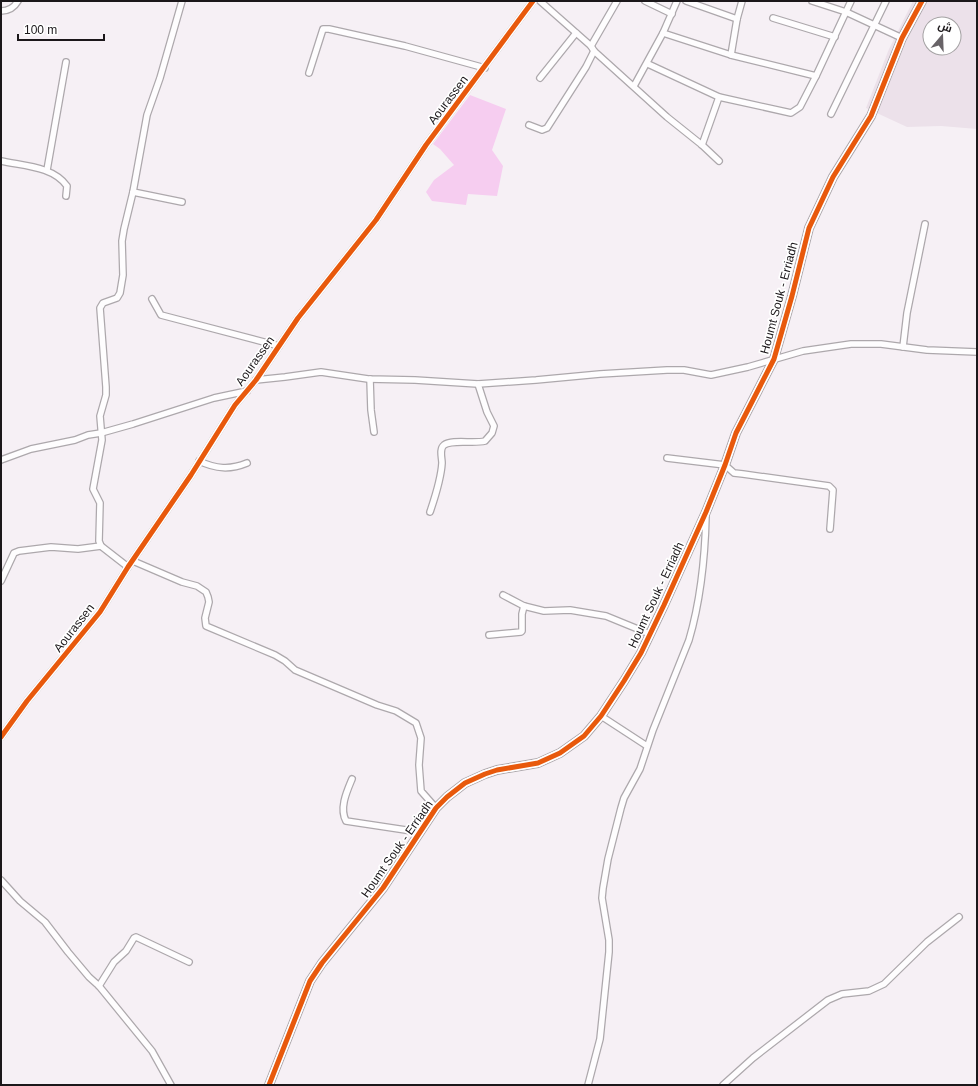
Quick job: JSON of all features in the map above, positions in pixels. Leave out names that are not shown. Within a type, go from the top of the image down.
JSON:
[{"type":"street","points":[[1,11],[15,7],[18,1]]},
{"type":"street","points":[[128,567],[101,546],[98,536],[100,503],[93,489],[102,440],[100,416],[106,395],[106,370],[100,308],[103,304],[117,298],[120,293],[123,275],[123,235],[133,192],[147,114],[160,78],[182,1]]},
{"type":"street","name":"Aourassen","points":[[1,737],[28,701],[89,627],[191,475],[235,405],[256,380],[298,318],[376,220],[426,145],[485,68],[533,1]]},
{"type":"street","points":[[540,1],[667,117],[702,145],[719,161]]},
{"type":"street","points":[[529,125],[542,130],[547,128],[586,67],[592,48],[616,1]]},
{"type":"street","points":[[646,1],[672,14]]},
{"type":"street","points":[[634,86],[648,64],[664,33],[677,1]]},
{"type":"street","points":[[686,1],[737,20]]},
{"type":"street","points":[[731,55],[742,1]]},
{"type":"street","points":[[812,1],[846,12],[902,38]]},
{"type":"street","points":[[648,64],[719,97],[791,113],[800,106],[835,37],[851,1]]},
{"type":"street","points":[[830,114],[886,1]]},
{"type":"street","name":"Houmt Souk - Erriadh","points":[[269,1085],[310,981],[322,963],[383,888],[436,808],[465,783],[485,774],[497,770],[538,763],[560,753],[584,736],[601,716],[624,680],[650,634],[706,512],[736,434],[774,359],[809,228],[833,177],[871,116],[902,38],[922,1]]},
{"type":"street","points":[[773,18],[835,37]]},
{"type":"street","points":[[309,74],[323,29],[329,29],[405,46],[485,68]]},
{"type":"street","points":[[664,33],[731,55],[816,76]]},
{"type":"street","points":[[540,78],[576,34]]},
{"type":"street","points":[[47,170],[66,62]]},
{"type":"street","points":[[702,145],[719,97]]},
{"type":"street","points":[[1,161],[47,170],[58,175],[67,186],[66,196]]},
{"type":"street","points":[[133,192],[182,202]]},
{"type":"street","points":[[903,347],[908,308],[925,224]]},
{"type":"street","points":[[152,299],[161,314],[279,346]]},
{"type":"street","points":[[256,380],[285,378],[321,372],[370,379],[478,384],[667,370],[684,370],[697,374],[711,375],[748,367],[819,348],[851,344],[881,344],[935,350],[977,352]]},
{"type":"street","points":[[370,379],[371,410],[374,432]]},
{"type":"street","points":[[430,512],[442,464],[442,448],[453,442],[472,443],[485,441],[494,429],[478,384]]},
{"type":"street","points":[[1,460],[42,446],[75,440],[88,435],[101,433],[208,400],[247,390]]},
{"type":"street","points":[[667,458],[725,465],[734,472],[743,474],[826,485],[831,487],[833,490],[830,529]]},
{"type":"street","points":[[199,461],[210,466],[224,468],[235,468],[247,464]]},
{"type":"street","points":[[588,1085],[600,1039],[609,952],[609,940],[603,908],[603,888],[608,859],[622,803],[640,769],[647,746],[689,640],[693,626],[703,578],[706,512]]},
{"type":"street","points":[[1,581],[14,553],[19,551],[51,547],[78,549],[101,546]]},
{"type":"street","points":[[133,561],[182,582],[198,586],[206,592],[209,602],[205,618],[206,626],[275,654],[295,670],[377,705],[396,711],[416,723],[421,738],[419,765],[421,791],[436,808]]},
{"type":"street","points":[[503,595],[524,606],[544,611],[570,610],[606,616],[650,634]]},
{"type":"street","points":[[489,635],[521,632],[524,606]]},
{"type":"street","points":[[601,716],[647,746]]},
{"type":"street","points":[[352,779],[345,797],[343,815],[346,821],[419,832]]},
{"type":"street","points":[[1,880],[20,901],[45,922],[89,977],[99,986],[152,1051],[171,1085]]},
{"type":"street","points":[[723,1085],[753,1058],[828,1000],[842,994],[869,991],[888,980],[926,942],[959,917]]},
{"type":"street","points":[[99,986],[114,962],[122,955],[136,937],[189,962]]},
{"type":"shaded area","points":[[913,1],[977,1],[977,129],[941,126],[907,127],[866,108],[889,49]]},
{"type":"shaded area","points":[[470,95],[506,109],[492,150],[503,166],[497,196],[468,194],[466,205],[432,201],[426,192],[434,180],[454,165],[440,149],[433,144]]},
{"type":"cycle path","points":[[1,737],[27,701],[100,612],[128,567],[191,475],[235,405],[256,380],[298,318],[376,220],[426,145],[533,1]]},
{"type":"cycle path","points":[[269,1085],[310,981],[322,963],[383,888],[436,808],[465,783],[497,770],[538,763],[560,753],[584,736],[601,716],[641,653],[706,512],[736,433],[774,359],[809,228],[833,177],[871,116],[902,38],[922,1]]}]
